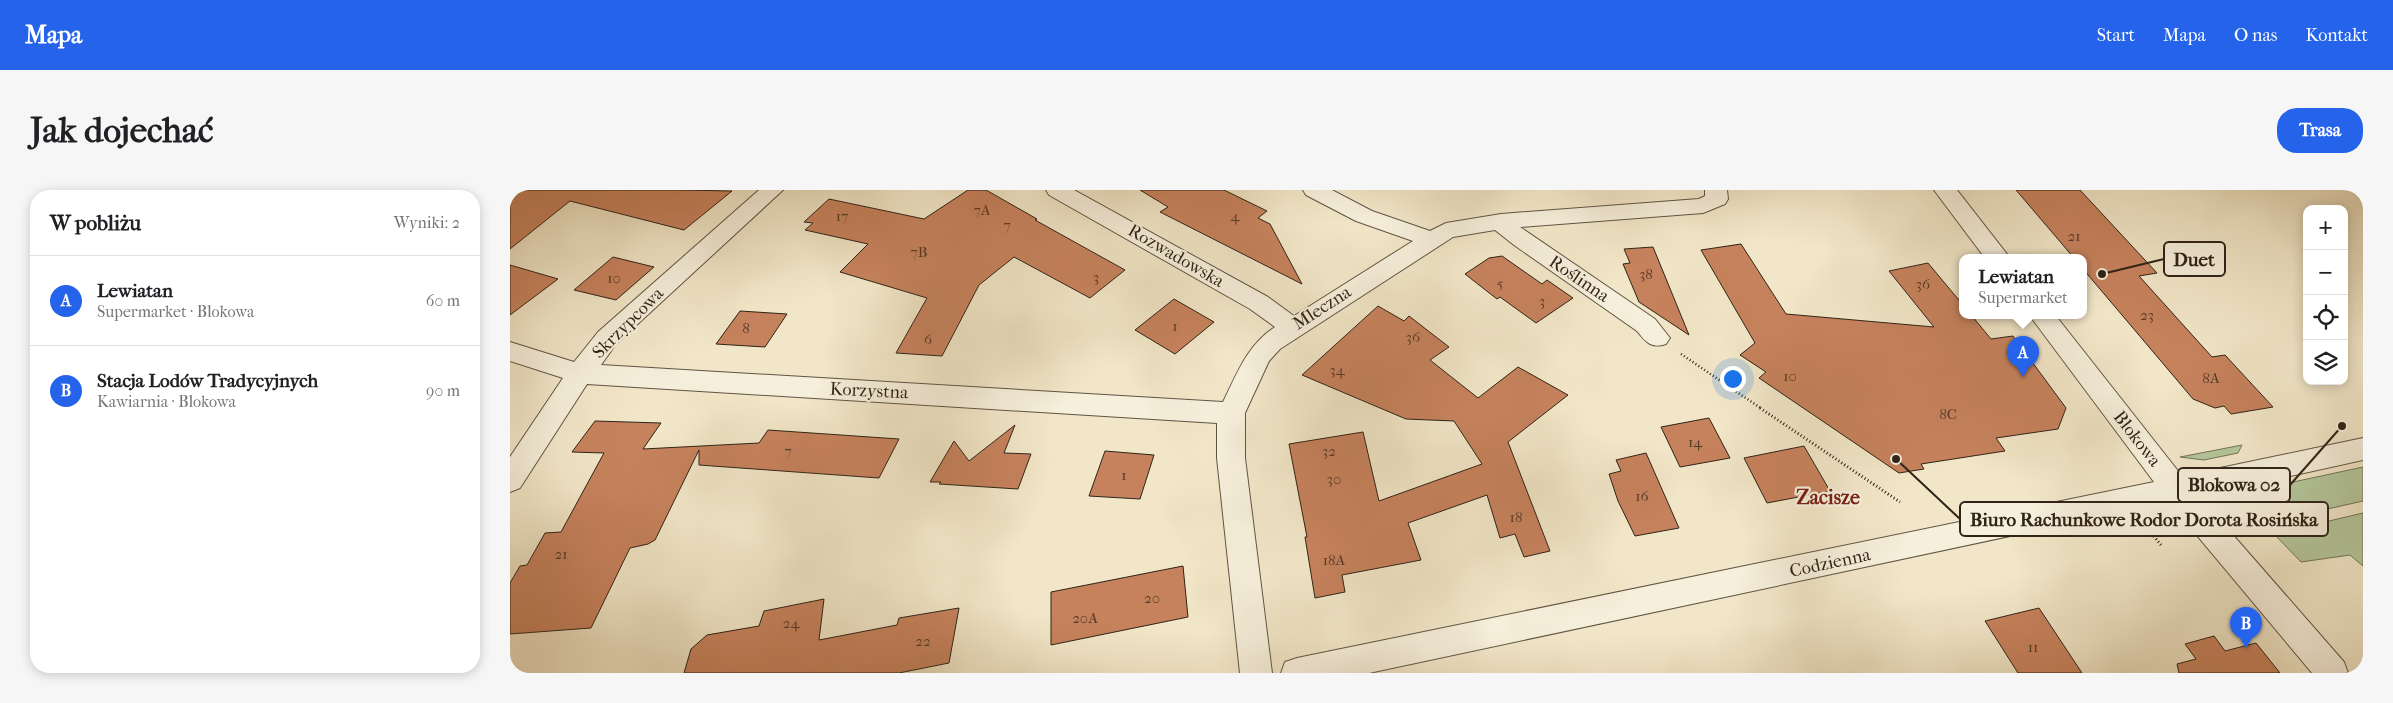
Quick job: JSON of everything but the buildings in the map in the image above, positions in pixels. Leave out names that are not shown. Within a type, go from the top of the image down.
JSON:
[{"type":"street","name":"Skrzypcowa","points":[[510,480],[580,374],[607,338],[772,190]]},
{"type":"street","name":"Rozwadowska","points":[[1057,190],[1259,303],[1292,327]]},
{"type":"street","points":[[1314,190],[1364,216],[1430,239]]},
{"type":"street","points":[[1945,190],[1995,254]]},
{"type":"street","name":"Mleczna","points":[[1256,673],[1231,458],[1231,413],[1259,356],[1271,342],[1430,239],[1446,231],[1501,221],[1709,198]]},
{"type":"street","name":"Roślinna","points":[[1501,221],[1505,228],[1646,325],[1657,338]]},
{"type":"street","name":"Blokowa","points":[[2044,319],[2176,490],[2332,673]]},
{"type":"street","name":"Korzystna","points":[[510,351],[580,374],[1231,413]]},
{"type":"street","name":"Codzienna","points":[[1296,673],[2176,490],[2363,449]]},
{"type":"path","points":[[1657,338],[1900,502]]},
{"type":"path","points":[[2147,528],[2161,545]]},
{"type":"green space","points":[[2242,445],[2238,453],[2204,460],[2180,457]]},
{"type":"green space","points":[[2363,467],[2363,501],[2301,515],[2237,525],[2230,516],[2228,505],[2231,500],[2242,493]]},
{"type":"green space","points":[[2363,513],[2363,566],[2350,555],[2301,562],[2274,534]]},
{"type":"place","name":"Duet","points":[[2102,274]]},
{"type":"place","name":"Lewiatan","points":[[2023,377]]},
{"type":"place","name":"Blokowa 02","points":[[2342,426]]},
{"type":"place","name":"Biuro Rachunkowe Rodor Dorota Rosińska","points":[[1896,459]]},
{"type":"place","name":"Stacja Lodów Tradycyjnych","points":[[2246,648]]},
{"type":"district","name":"Zacisze","points":[[1828,497]]}]
